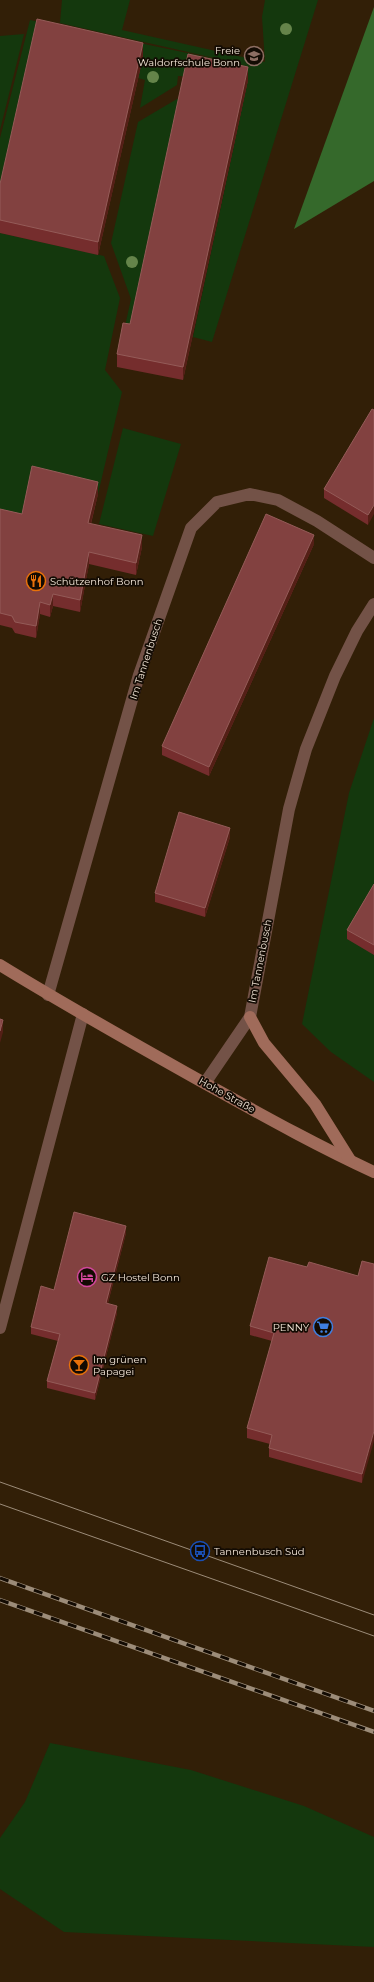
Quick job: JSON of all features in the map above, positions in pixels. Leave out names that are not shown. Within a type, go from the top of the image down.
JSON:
[{"type":"street","name":"Im Tannenbusch","points":[[48,995],[140,675],[191,528],[217,502],[250,494],[278,500],[298,510],[374,558]]},
{"type":"street","name":"Im Tannenbusch","points":[[205,1083],[250,1017],[289,808],[306,749],[335,676],[357,631],[374,604]]},
{"type":"street","name":"Hohe Straße","points":[[0,965],[48,995],[205,1083],[374,1172]]},
{"type":"street","points":[[0,1328],[83,1014]]},
{"type":"street","points":[[250,1017],[264,1043],[315,1104],[351,1161]]},
{"type":"green space","points":[[62,0],[130,0],[122,30],[265,62],[262,17],[265,0],[318,0],[212,342],[193,337],[248,80],[178,76],[177,85],[140,108],[145,80],[138,78],[143,57],[0,197],[0,138],[30,20],[254,67],[60,23]]},
{"type":"green space","points":[[374,7],[374,181],[294,229]]},
{"type":"green space","points":[[24,34],[0,130],[0,36]]},
{"type":"green space","points":[[182,96],[132,327],[125,326],[131,299],[111,243],[138,122]]},
{"type":"green space","points":[[0,233],[104,256],[120,298],[105,370],[122,392],[98,494],[22,526],[0,521]]},
{"type":"green space","points":[[123,428],[181,444],[153,536],[99,524]]},
{"type":"green space","points":[[374,718],[374,1082],[331,1052],[302,1024],[349,793]]},
{"type":"green space","points":[[50,1743],[191,1770],[304,1806],[374,1837],[374,1947],[64,1932],[0,1889],[0,1838],[25,1802]]},
{"type":"building","points":[[37,19],[143,43],[98,242],[0,220],[0,184]]},
{"type":"building","points":[[188,54],[248,67],[183,367],[117,354],[123,323],[130,324]]},
{"type":"building","points":[[372,409],[374,410],[374,505],[368,515],[324,489]]},
{"type":"building","points":[[32,466],[98,482],[88,523],[142,535],[136,563],[89,552],[80,600],[53,594],[50,605],[40,602],[36,626],[15,622],[12,616],[0,613],[0,509],[22,514]]},
{"type":"building","points":[[266,514],[314,535],[209,767],[162,746]]},
{"type":"building","points":[[179,812],[230,828],[205,908],[155,893]]},
{"type":"building","points":[[374,884],[374,945],[347,930]]},
{"type":"building","points":[[0,1019],[3,1020],[0,1031]]},
{"type":"building","points":[[74,1212],[126,1226],[106,1303],[117,1306],[95,1393],[47,1381],[60,1334],[31,1327],[41,1286],[54,1290]]},
{"type":"building","points":[[269,1257],[307,1267],[309,1262],[358,1276],[362,1261],[374,1264],[374,1431],[362,1474],[269,1448],[272,1435],[247,1428],[274,1333],[250,1326]]},
{"type":"tram line","points":[[0,1482],[374,1615]]},
{"type":"tram line","points":[[0,1504],[374,1636]]},
{"type":"railway","points":[[0,1578],[374,1711]]},
{"type":"railway","points":[[0,1600],[374,1732]]},
{"type":"place","name":"Freie Waldorfschule Bonn","points":[[254,56]]},
{"type":"place","name":"Schützenhof Bonn","points":[[36,581]]},
{"type":"place","name":"GZ Hostel Bonn","points":[[87,1277]]},
{"type":"place","name":"PENNY","points":[[323,1327]]},
{"type":"place","name":"Im grünen Papagei","points":[[79,1365]]},
{"type":"place","name":"Tannenbusch Süd","points":[[200,1551]]}]
